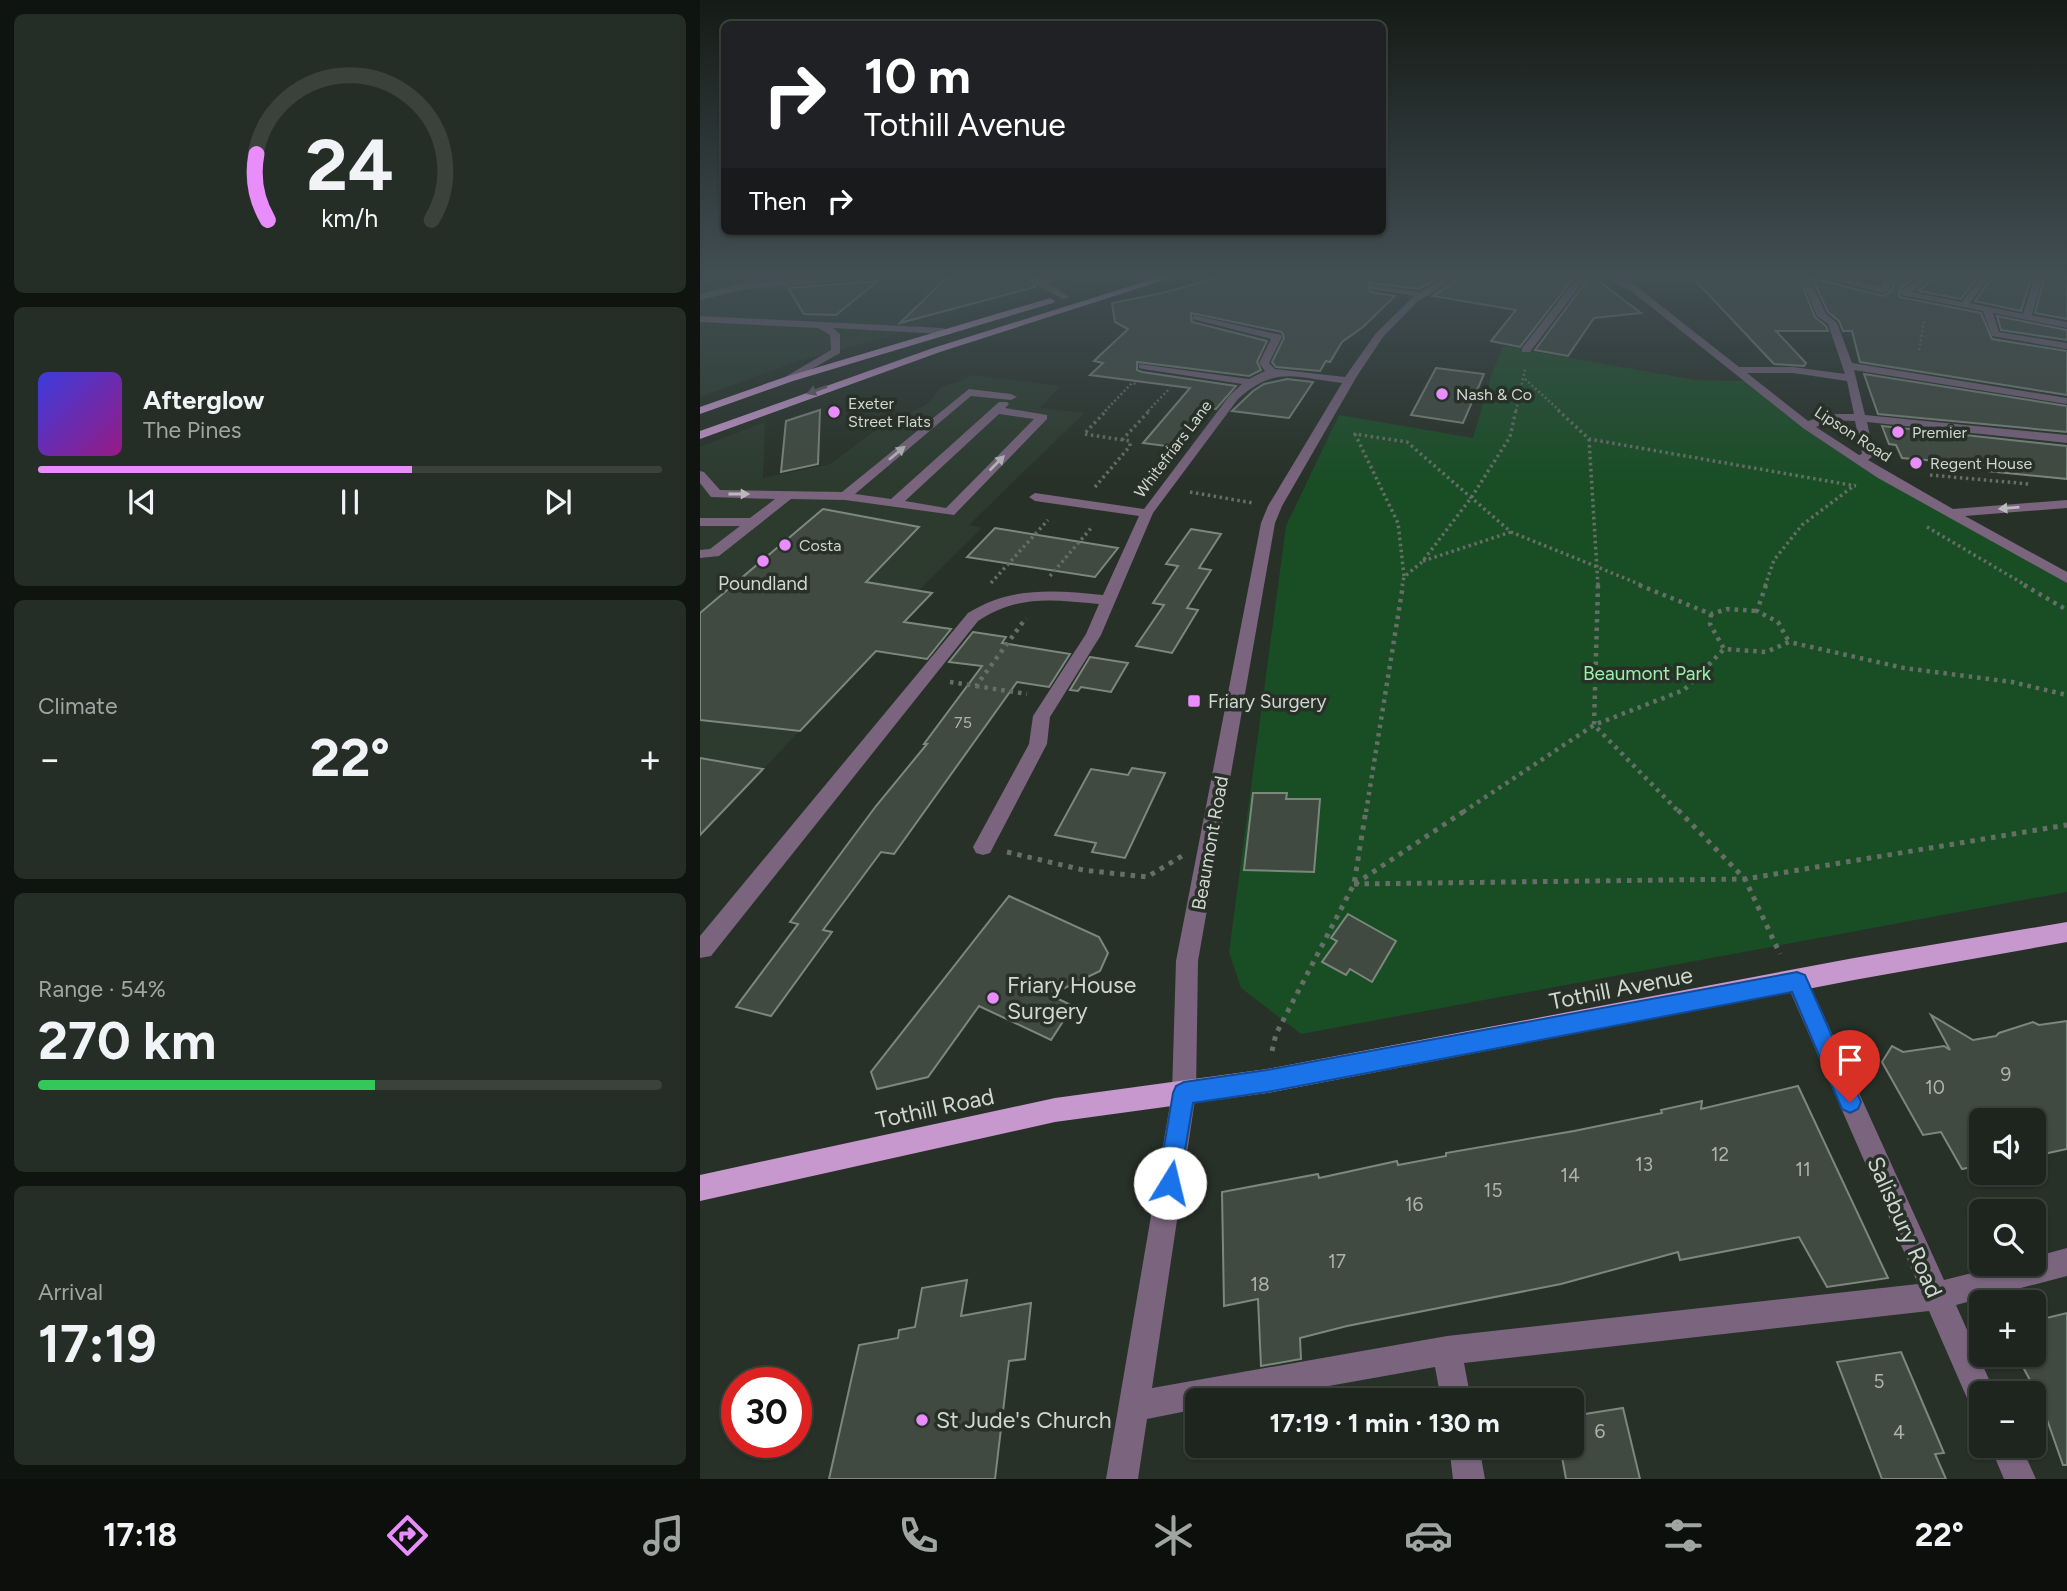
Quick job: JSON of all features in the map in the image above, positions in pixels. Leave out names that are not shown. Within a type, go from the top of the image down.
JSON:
[{"type":"main road","points":[[700,411],[789,379],[901,344]]},
{"type":"main road","points":[[700,435],[820,389],[955,344]]},
{"type":"main road","name":"Tothill Avenue","points":[[1184,1093],[1267,1081],[1854,969],[2067,932]]},
{"type":"main road","name":"Tothill Road","points":[[700,1188],[1055,1110],[1184,1093]]},
{"type":"street","points":[[789,379],[836,351],[836,344]]},
{"type":"street","points":[[1273,344],[1264,363],[1272,372],[1348,381]]},
{"type":"street","name":"Beaumont Road","points":[[1122,1479],[1184,1093],[1187,961],[1268,523],[1275,506],[1372,344]]},
{"type":"street","points":[[1526,350],[1531,344]]},
{"type":"street","name":"Lipson Road","points":[[1703,344],[1807,426],[1882,475],[2067,578]]},
{"type":"street","points":[[1840,344],[1852,378],[1868,455],[1861,460]]},
{"type":"street","points":[[1143,366],[1250,382]]},
{"type":"street","points":[[1848,366],[2067,401]]},
{"type":"street","points":[[1737,370],[1793,370],[1852,378]]},
{"type":"street","name":"Whitefriars Lane","points":[[983,847],[1038,744],[1042,716],[1093,635],[1147,513],[1234,397],[1250,382],[1272,372]]},
{"type":"street","points":[[845,496],[970,392],[1010,397],[895,503]]},
{"type":"street","points":[[700,475],[716,494],[845,496],[949,512],[1043,417],[995,410]]},
{"type":"street","points":[[1807,426],[1830,417],[1859,418],[2067,439]]},
{"type":"street","points":[[707,553],[788,495]]},
{"type":"street","points":[[1035,497],[1147,513]]},
{"type":"street","points":[[1951,513],[2067,504]]},
{"type":"street","points":[[700,522],[753,522]]},
{"type":"street","points":[[704,949],[973,618],[989,605],[1014,596],[1107,600]]},
{"type":"street","name":"Salisbury Road","points":[[1797,982],[1975,1381]]},
{"type":"street","points":[[1133,1406],[1447,1350],[1936,1296],[2067,1262]]},
{"type":"street","points":[[1447,1350],[1454,1388]]},
{"type":"street","points":[[1466,1458],[1469,1479]]},
{"type":"street","points":[[2010,1458],[2020,1479]]},
{"type":"path","points":[[1919,350],[1920,344]]},
{"type":"path","points":[[1404,576],[1422,562],[1471,498],[1510,437],[1524,379],[1526,350]]},
{"type":"path","points":[[1524,379],[1589,439],[1855,485],[1867,492]]},
{"type":"path","points":[[1080,503],[1130,446],[1130,441],[1084,434],[1132,383]]},
{"type":"path","points":[[1122,439],[1170,388]]},
{"type":"path","points":[[1267,1081],[1276,1034],[1354,884],[1404,576],[1398,523],[1355,434],[1407,442],[1511,532],[1712,614],[1727,609],[1757,611],[1777,619],[1786,629],[1789,642]]},
{"type":"path","points":[[1589,439],[1598,567],[1594,725],[1745,879],[1780,954]]},
{"type":"path","points":[[1757,611],[1774,560],[1802,524],[1855,485],[1882,475]]},
{"type":"path","points":[[1934,475],[2031,484]]},
{"type":"path","points":[[1200,494],[1275,506]]},
{"type":"path","points":[[1014,596],[989,584],[1066,501]]},
{"type":"path","points":[[976,685],[1039,595],[1109,508]]},
{"type":"path","points":[[1926,527],[2067,610]]},
{"type":"path","points":[[1422,562],[1511,532]]},
{"type":"path","points":[[1712,614],[1710,624],[1724,649]]},
{"type":"path","points":[[1724,649],[1752,653],[1777,651],[1789,642],[1920,671],[1994,678],[2047,688],[2067,695]]},
{"type":"path","points":[[1354,884],[1594,725],[1684,690],[1724,649]]},
{"type":"path","points":[[923,678],[1009,691]]},
{"type":"path","points":[[1354,884],[1745,879],[2067,825]]},
{"type":"path","points":[[983,847],[1083,870],[1147,877],[1175,858],[1209,848]]},
{"type":"shaded area","points":[[700,344],[861,344],[795,362],[700,397]]},
{"type":"shaded area","points":[[970,375],[1060,386],[1040,408],[1084,413],[969,525],[982,528],[919,590],[932,593],[700,835],[700,447],[765,422],[763,478],[830,464],[875,431],[929,403],[941,387],[962,381]]},
{"type":"green space","name":"Beaumont Park","points":[[1503,346],[1695,380],[1747,381],[1805,426],[2067,583],[2067,892],[1301,1034],[1241,988],[1229,952],[1286,526],[1339,415],[1473,438]]},
{"type":"building","points":[[1112,344],[1266,344],[1257,362],[1261,370],[1249,376],[1137,362],[1137,370],[1142,372],[1236,386],[1216,409],[1204,408],[1174,447],[1143,443],[1190,388],[1090,375],[1103,363],[1094,361]]},
{"type":"building","points":[[1281,344],[1341,344],[1330,362],[1326,361],[1320,371],[1276,367],[1272,362]]},
{"type":"building","points":[[1539,344],[1576,344],[1568,356],[1535,350]]},
{"type":"building","points":[[1755,344],[1788,344],[1806,363],[1804,366],[1774,364]]},
{"type":"building","points":[[1855,344],[2023,344],[2067,351],[2067,395],[1860,362]]},
{"type":"building","name":"Nash & Co","points":[[1436,368],[1484,374],[1463,423],[1411,415]]},
{"type":"building","points":[[1864,374],[2067,406],[2067,432],[1878,414]]},
{"type":"building","points":[[1287,379],[1313,382],[1289,418],[1232,411],[1264,384]]},
{"type":"building","points":[[820,410],[818,464],[781,472],[786,421]]},
{"type":"building","points":[[1882,426],[2067,446],[2067,479],[1987,471],[1984,465],[1902,458],[1896,445],[1889,444]]},
{"type":"building","points":[[823,509],[919,527],[866,582],[932,593],[904,622],[951,629],[927,659],[876,651],[800,731],[700,720],[700,613]]},
{"type":"building","points":[[995,528],[1118,548],[1095,577],[967,557]]},
{"type":"building","points":[[1191,529],[1221,534],[1199,568],[1211,570],[1187,608],[1198,610],[1172,653],[1136,646],[1164,605],[1153,603],[1178,566],[1166,564]]},
{"type":"building","points":[[973,632],[1006,637],[1002,643],[1070,654],[1049,687],[1017,682],[894,854],[881,852],[823,930],[832,932],[771,1016],[736,1007],[798,924],[790,922],[876,806],[927,744],[924,744],[982,666],[949,662]]},
{"type":"building","points":[[1090,657],[1128,663],[1111,692],[1081,687],[1078,691],[1070,690]]},
{"type":"building","points":[[700,758],[763,769],[700,835]]},
{"type":"building","points":[[1132,768],[1165,773],[1125,858],[1092,852],[1096,843],[1055,835],[1091,769],[1128,775]]},
{"type":"building","points":[[1253,793],[1287,793],[1286,799],[1320,799],[1314,872],[1244,870]]},
{"type":"building","name":"Friary House Surgery","points":[[1009,896],[1099,937],[1108,953],[1100,971],[1050,995],[1073,1006],[1051,1040],[979,1006],[928,1077],[877,1089],[871,1072]]},
{"type":"building","points":[[1348,914],[1396,941],[1372,982],[1350,969],[1346,975],[1322,962],[1337,941],[1331,938]]},
{"type":"building","points":[[1931,1015],[1973,1040],[1996,1036],[2033,1022],[2039,1025],[2067,1021],[2067,1149],[2046,1153],[2046,1108],[1969,1108],[1969,1168],[1962,1169],[1941,1132],[1923,1135],[1882,1062],[1892,1046],[1903,1052],[1944,1046],[1950,1050]]},
{"type":"building","points":[[1798,1086],[1888,1278],[1827,1287],[1799,1237],[1680,1260],[1678,1252],[1561,1284],[1347,1326],[1300,1338],[1301,1359],[1261,1366],[1258,1299],[1224,1306],[1222,1192],[1318,1174],[1319,1178],[1397,1161],[1398,1165],[1446,1156],[1446,1153],[1662,1113],[1661,1110],[1702,1101],[1701,1109]]},
{"type":"building","name":"St Jude's Church","points":[[967,1280],[961,1316],[1031,1303],[1025,1359],[1009,1361],[995,1479],[829,1479],[859,1345],[898,1338],[899,1330],[915,1327],[922,1288]]},
{"type":"building","points":[[2067,1313],[2067,1465],[2063,1465],[2046,1417],[2046,1381],[2030,1381],[2023,1367],[2046,1367],[2046,1318]]},
{"type":"building","points":[[1901,1352],[1944,1453],[1935,1454],[1946,1479],[1882,1479],[1837,1362]]},
{"type":"building","points":[[1623,1408],[1640,1479],[1566,1479],[1562,1458],[1584,1458],[1584,1414]]},
{"type":"place","name":"Nash & Co","points":[[1442,394]]},
{"type":"place","name":"Exeter Street Flats","points":[[834,412]]},
{"type":"place","name":"Premier","points":[[1898,432]]},
{"type":"place","name":"Regent House","points":[[1916,463]]},
{"type":"place","name":"Costa","points":[[785,545]]},
{"type":"place","name":"Poundland","points":[[763,561]]},
{"type":"place","name":"Friary Surgery","points":[[1194,701]]},
{"type":"place","name":"Friary House Surgery","points":[[993,998]]},
{"type":"place","name":"St Jude's Church","points":[[922,1420]]},
{"type":"route","points":[[1170,1183],[1184,1093],[1267,1081],[1797,982],[1850,1102]]}]
